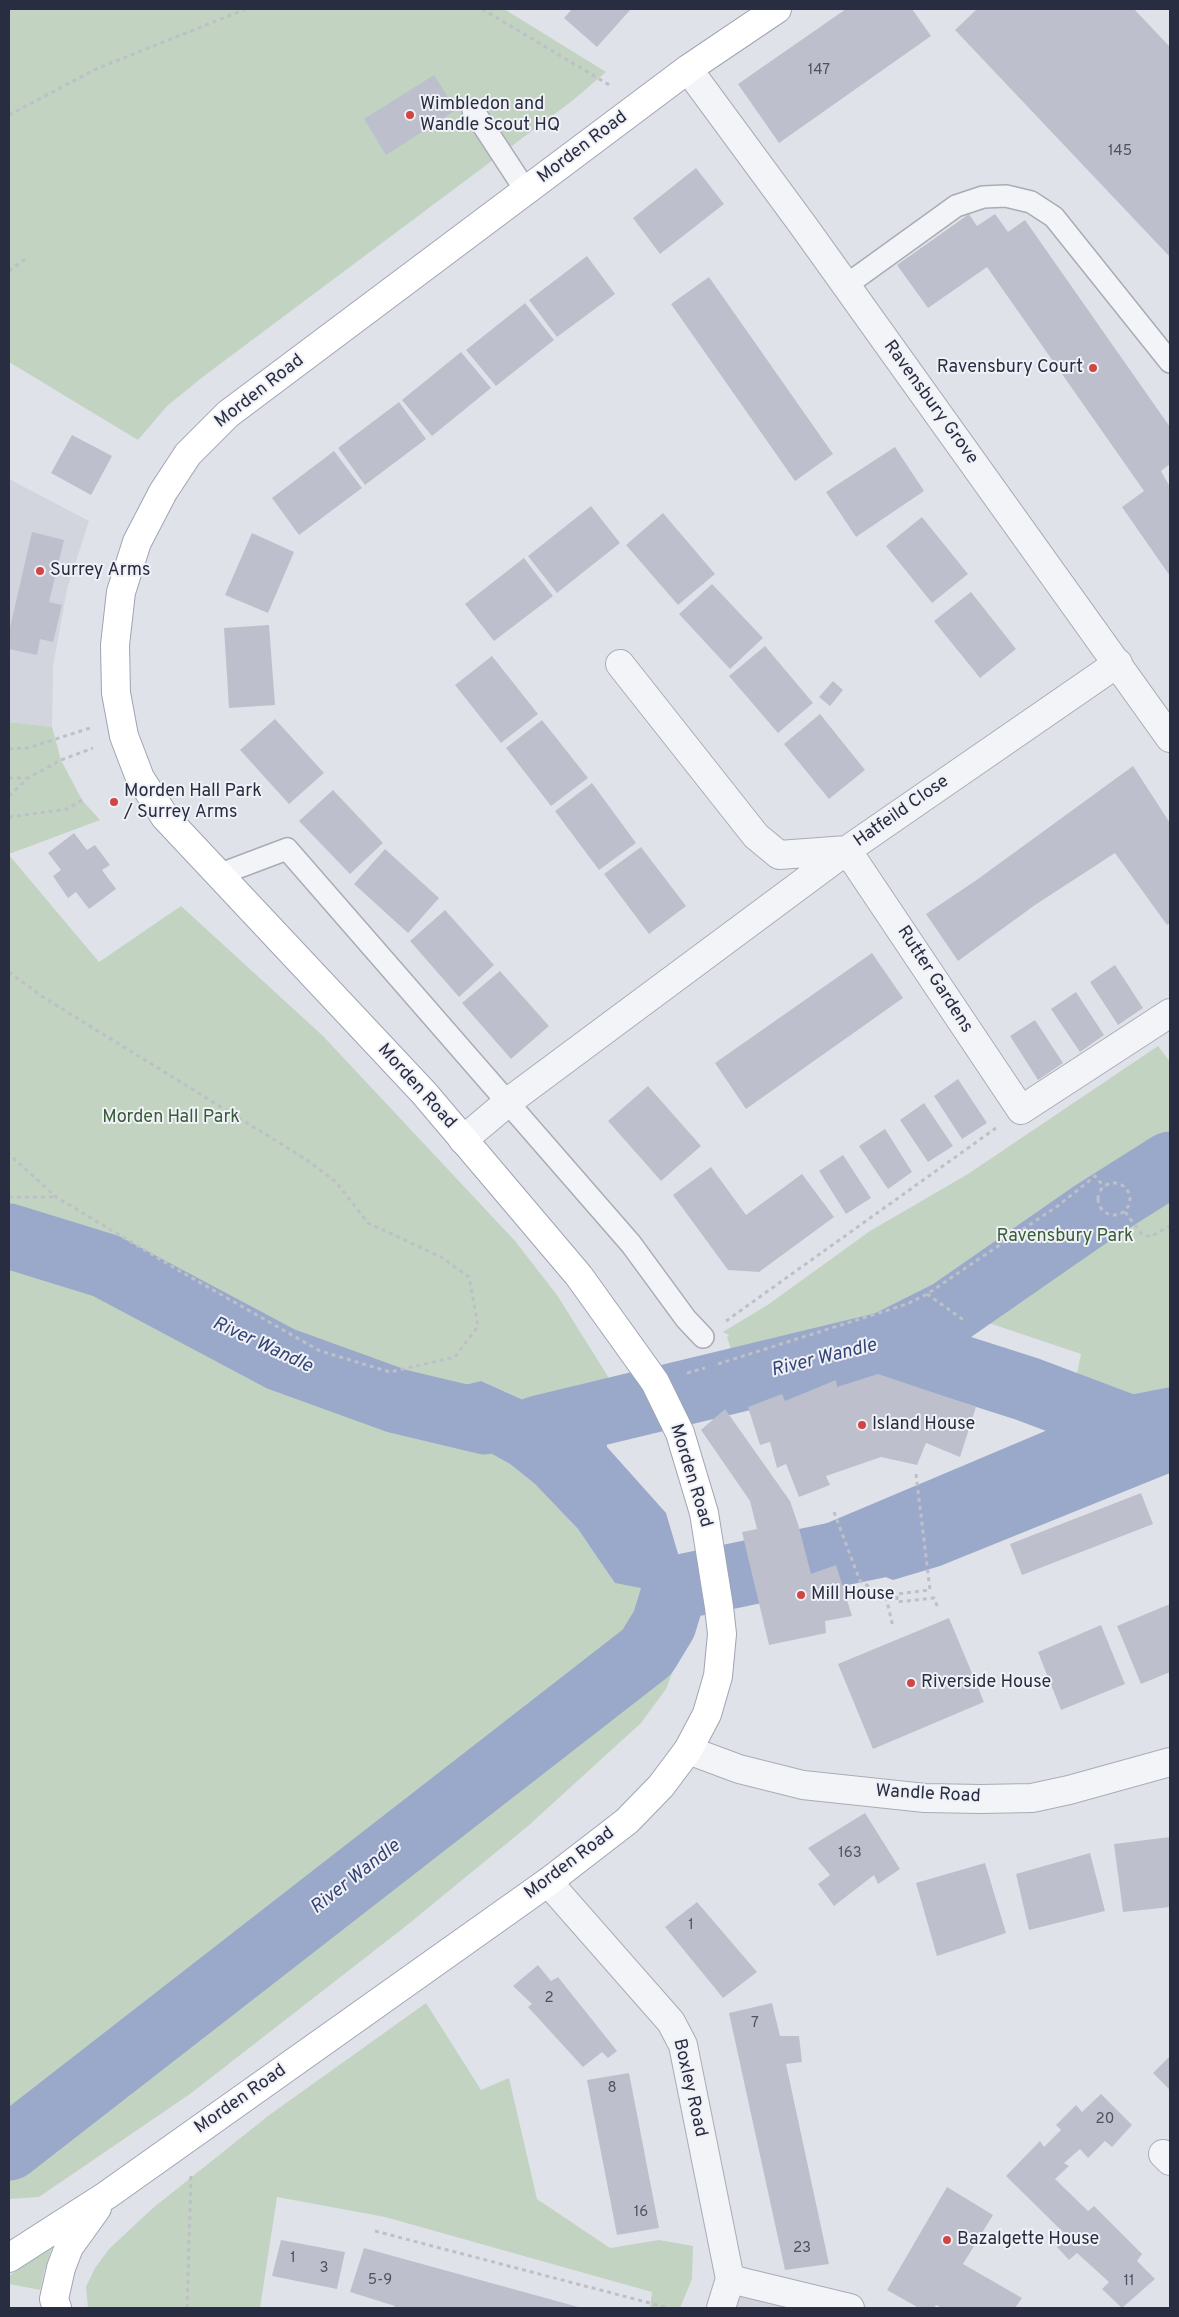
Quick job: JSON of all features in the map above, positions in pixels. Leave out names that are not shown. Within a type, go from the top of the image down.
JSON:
[{"type":"main road","name":"Morden Road","points":[[9,2258],[107,2195],[192,2135],[548,1882],[627,1821],[661,1786],[688,1750],[707,1714],[718,1676],[722,1634],[704,1513],[680,1433],[655,1382],[579,1276],[424,1093],[165,817],[140,778],[124,736],[116,694],[115,645],[121,592],[137,542],[163,492],[188,454],[228,414],[688,69],[777,9]]},
{"type":"main road","name":"Morden Road","points":[[56,2308],[54,2299],[61,2268],[69,2247],[107,2195]]},
{"type":"street","name":"Ravensbury Grove","points":[[688,69],[1118,663],[1170,738]]},
{"type":"street","name":"Hatfeild Close","points":[[620,664],[756,836],[780,855],[847,850],[1118,663]]},
{"type":"street","points":[[463,1140],[508,1102],[847,850]]},
{"type":"street","name":"Rutter Gardens","points":[[847,850],[1021,1110]]},
{"type":"street","points":[[1021,1110],[1170,1013]]},
{"type":"street","name":"Wandle Road","points":[[688,1750],[739,1769],[803,1785],[925,1798],[1032,1798],[1069,1790],[1170,1762]]},
{"type":"street","name":"Boxley Road","points":[[548,1882],[671,2022],[683,2046],[730,2279],[721,2308]]},
{"type":"street","points":[[730,2279],[850,2308]]},
{"type":"lane","points":[[473,110],[526,191]]},
{"type":"lane","points":[[845,286],[956,206],[983,197],[1014,198],[1031,202],[1054,217],[1170,362]]},
{"type":"lane","points":[[218,875],[287,850],[631,1244],[686,1319],[703,1337]]},
{"type":"path","points":[[9,115],[96,69],[246,9]]},
{"type":"path","points":[[482,9],[642,104]]},
{"type":"path","points":[[9,271],[28,256]]},
{"type":"path","points":[[9,749],[28,748],[120,718]]},
{"type":"path","points":[[9,796],[28,778],[70,756]]},
{"type":"path","points":[[9,778],[28,778]]},
{"type":"path","points":[[9,817],[67,809],[82,800]]},
{"type":"path","points":[[9,972],[43,997],[307,1160],[336,1182],[368,1223],[441,1257],[468,1277],[478,1326],[455,1357],[390,1372],[320,1351],[178,1270],[56,1197],[9,1154]]},
{"type":"path","points":[[703,1337],[1021,1110]]},
{"type":"path","points":[[718,1364],[907,1304],[927,1294],[1059,1205],[1095,1176],[1104,1187]]},
{"type":"path","points":[[1113,1183],[1118,1184],[1123,1186],[1129,1193],[1130,1203],[1125,1212],[1115,1216],[1106,1213],[1100,1206],[1098,1196],[1104,1187],[1113,1183]]},
{"type":"path","points":[[9,1197],[56,1197]]},
{"type":"path","points":[[1125,1212],[1141,1232],[1150,1236],[1170,1226]]},
{"type":"path","points":[[927,1294],[965,1322]]},
{"type":"path","points":[[916,1474],[930,1590],[897,1594],[897,1602],[934,1598],[938,1608]]},
{"type":"path","points":[[834,1512],[860,1581],[886,1597],[893,1627]]},
{"type":"path","points":[[187,2308],[192,2135]]},
{"type":"path","points":[[375,2231],[669,2308]]},
{"type":"shaded area","points":[[9,479],[89,521],[67,589],[53,666],[52,727],[9,722]]},
{"type":"shaded area","points":[[737,2286],[824,2308],[729,2308]]},
{"type":"green space","points":[[9,9],[504,9],[606,72],[572,101],[204,376],[167,406],[138,440],[9,362]]},
{"type":"green space","points":[[9,722],[52,727],[61,760],[82,800],[100,820],[9,854]]},
{"type":"green space","name":"Morden Hall Park","points":[[9,855],[99,962],[181,906],[323,1036],[515,1241],[557,1295],[617,1391],[585,1399],[530,1403],[481,1381],[398,1401],[510,1464],[535,1484],[578,1529],[616,1583],[666,1593],[637,1638],[653,1665],[690,1628],[666,1689],[641,1723],[528,1826],[406,1926],[190,2094],[39,2197],[9,2199]]},
{"type":"green space","name":"Ravensbury Park","points":[[1158,1046],[1170,1062],[1170,1387],[1124,1396],[1100,1397],[1074,1388],[1081,1354],[971,1317],[946,1298],[933,1308],[830,1344],[736,1365],[727,1337],[729,1335],[723,1332],[769,1304],[870,1231],[968,1174]]},
{"type":"green space","points":[[426,2003],[481,2090],[509,2078],[537,2199],[610,2248],[659,2240],[693,2246],[692,2279],[680,2308],[650,2308],[652,2292],[385,2217],[277,2197],[260,2308],[88,2308],[86,2287],[95,2268],[109,2249],[153,2208],[268,2116]]},
{"type":"green space","points":[[54,2241],[40,2290],[9,2284],[9,2276]]},
{"type":"water","points":[[481,1381],[530,1403],[585,1399],[617,1391],[636,1420],[606,1430],[607,1447],[666,1513],[684,1574],[675,1588],[666,1593],[615,1583],[578,1529],[535,1484],[510,1464],[397,1401]]},
{"type":"water","points":[[1170,1387],[1170,1473],[940,1566],[893,1580],[863,1568],[818,1558],[813,1529],[1050,1429],[1100,1397],[1124,1396]]},
{"type":"building","points":[[572,9],[631,9],[597,47],[564,18]]},
{"type":"building","points":[[846,9],[912,9],[931,36],[779,143],[738,84]]},
{"type":"building","points":[[977,9],[1134,9],[1170,47],[1170,257],[955,30]]},
{"type":"building","name":"Wimbledon and Wandle Scout HQ","points":[[434,75],[456,110],[386,155],[364,119]]},
{"type":"building","points":[[696,168],[724,204],[660,254],[633,218]]},
{"type":"building","name":"Ravensbury Court","points":[[969,214],[977,226],[995,214],[1008,232],[1025,220],[1170,427],[1170,464],[1161,471],[1170,487],[1170,576],[1122,507],[1144,491],[987,267],[928,308],[897,265]]},
{"type":"building","points":[[587,256],[615,294],[557,337],[529,300]]},
{"type":"building","points":[[709,277],[833,454],[795,481],[671,304]]},
{"type":"building","points":[[525,303],[554,340],[496,386],[466,350]]},
{"type":"building","points":[[461,352],[491,388],[432,436],[402,400]]},
{"type":"building","points":[[399,402],[426,439],[365,485],[338,448]]},
{"type":"building","points":[[72,435],[112,456],[91,495],[51,473]]},
{"type":"building","points":[[895,447],[924,491],[856,537],[826,492]]},
{"type":"building","points":[[334,451],[362,488],[299,535],[272,498]]},
{"type":"building","points":[[591,506],[620,543],[557,593],[528,556]]},
{"type":"building","points":[[663,513],[715,574],[678,605],[626,545]]},
{"type":"building","points":[[922,517],[968,574],[932,603],[886,546]]},
{"type":"building","name":"Surrey Arms","points":[[32,532],[64,540],[49,602],[62,605],[53,642],[40,639],[37,655],[9,649],[9,632]]},
{"type":"building","points":[[252,533],[294,552],[268,613],[225,595]]},
{"type":"building","points":[[524,558],[553,596],[494,641],[465,604]]},
{"type":"building","points":[[712,584],[763,638],[730,669],[679,614]]},
{"type":"building","points":[[971,592],[1016,649],[980,678],[934,621]]},
{"type":"building","points":[[269,625],[275,705],[229,708],[224,628]]},
{"type":"building","points":[[765,646],[813,703],[778,733],[729,676]]},
{"type":"building","points":[[492,656],[538,714],[501,743],[455,685]]},
{"type":"building","points":[[833,681],[843,690],[830,706],[819,697]]},
{"type":"building","points":[[820,714],[865,770],[829,799],[784,744]]},
{"type":"building","points":[[275,719],[324,773],[289,804],[240,750]]},
{"type":"building","points":[[542,720],[588,778],[551,806],[506,748]]},
{"type":"building","points":[[1133,766],[1170,823],[1170,923],[1167,925],[1115,853],[1035,905],[958,961],[926,914],[978,879]]},
{"type":"building","points":[[592,783],[636,843],[599,870],[555,811]]},
{"type":"building","points":[[333,790],[383,843],[350,874],[299,821]]},
{"type":"building","points":[[74,833],[87,850],[95,845],[110,865],[102,870],[116,889],[89,909],[76,892],[68,898],[53,876],[61,870],[48,853]]},
{"type":"building","points":[[641,847],[686,906],[649,934],[604,874]]},
{"type":"building","points":[[385,849],[439,898],[408,933],[354,884]]},
{"type":"building","points":[[445,910],[494,965],[459,997],[410,941]]},
{"type":"building","points":[[872,953],[903,998],[746,1109],[715,1063]]},
{"type":"building","points":[[1115,965],[1143,1008],[1118,1025],[1090,982]]},
{"type":"building","points":[[500,971],[549,1026],[511,1059],[462,1003]]},
{"type":"building","points":[[1076,992],[1104,1035],[1080,1052],[1051,1009]]},
{"type":"building","points":[[1035,1020],[1063,1063],[1038,1080],[1010,1036]]},
{"type":"building","points":[[958,1079],[987,1123],[962,1139],[934,1096]]},
{"type":"building","points":[[648,1086],[701,1146],[661,1181],[608,1121]]},
{"type":"building","points":[[924,1103],[953,1146],[928,1162],[900,1120]]},
{"type":"building","points":[[885,1129],[912,1172],[888,1189],[859,1146]]},
{"type":"building","points":[[843,1155],[871,1198],[846,1214],[819,1171]]},
{"type":"building","points":[[711,1167],[746,1215],[802,1174],[834,1217],[759,1272],[728,1270],[673,1195]]},
{"type":"building","name":"Island House","points":[[878,1374],[976,1407],[960,1457],[926,1443],[917,1465],[881,1457],[826,1476],[830,1485],[799,1497],[786,1464],[777,1468],[770,1442],[760,1445],[748,1407],[782,1394],[785,1401],[836,1380],[837,1387]]},
{"type":"building","name":"Mill House","points":[[725,1409],[790,1501],[811,1574],[836,1565],[852,1616],[825,1621],[826,1633],[769,1645],[742,1532],[757,1529],[750,1501],[701,1430]]},
{"type":"building","points":[[1141,1493],[1153,1524],[1022,1575],[1010,1544]]},
{"type":"building","points":[[1170,1604],[1170,1672],[1141,1684],[1117,1626]]},
{"type":"building","name":"Riverside House","points":[[949,1618],[984,1702],[873,1749],[838,1664]]},
{"type":"building","points":[[1101,1625],[1125,1684],[1061,1710],[1038,1652]]},
{"type":"building","points":[[865,1813],[900,1869],[878,1884],[874,1875],[834,1906],[818,1884],[830,1875],[808,1848]]},
{"type":"building","points":[[1170,1837],[1170,1907],[1123,1912],[1114,1844]]},
{"type":"building","points":[[1090,1853],[1105,1911],[1029,1930],[1016,1874]]},
{"type":"building","points":[[985,1863],[1006,1933],[937,1956],[916,1883]]},
{"type":"building","points":[[697,1902],[757,1972],[723,1998],[665,1927]]},
{"type":"building","points":[[538,1965],[551,1981],[558,1977],[617,2051],[608,2058],[602,2052],[583,2067],[528,2007],[532,2004],[513,1986]]},
{"type":"building","points":[[772,2003],[780,2036],[799,2036],[802,2062],[786,2064],[829,2264],[785,2270],[729,2013]]},
{"type":"building","points":[[1170,2056],[1170,2090],[1153,2073]]},
{"type":"building","points":[[629,2073],[659,2228],[617,2235],[587,2080]]},
{"type":"building","points":[[1101,2094],[1132,2125],[1112,2147],[1105,2141],[1088,2158],[1080,2149],[1064,2163],[1069,2166],[1055,2179],[1088,2211],[1094,2206],[1142,2254],[1137,2261],[1155,2279],[1122,2308],[1102,2289],[1109,2282],[1077,2253],[1069,2260],[1057,2247],[1068,2237],[1006,2176],[1040,2141],[1044,2147],[1061,2130],[1056,2125],[1076,2105],[1082,2112]]},
{"type":"building","name":"Bazalgette House","points":[[947,2187],[993,2215],[963,2264],[1022,2298],[1015,2308],[942,2308],[936,2305],[934,2308],[919,2308],[887,2290]]},
{"type":"building","points":[[281,2240],[345,2252],[337,2289],[272,2276]]},
{"type":"building","points":[[364,2248],[582,2308],[393,2308],[395,2306],[350,2292]]},
{"type":"waterway","points":[[886,1344],[950,1312],[1094,1212],[1170,1164]]},
{"type":"waterway","name":"River Wandle","points":[[9,1236],[106,1266],[281,1359],[397,1401],[485,1422]]},
{"type":"waterway","name":"River Wandle","points":[[538,1428],[886,1344],[1027,1389],[1144,1433]]},
{"type":"waterway","name":"River Wandle","points":[[9,2148],[647,1652],[664,1624],[675,1588],[905,1540]]},
{"type":"place","name":"Wimbledon and Wandle Scout HQ","points":[[410,115]]},
{"type":"place","name":"Ravensbury Court","points":[[1093,368]]},
{"type":"place","name":"Surrey Arms","points":[[40,571]]},
{"type":"place","name":"Morden Hall Park / Surrey Arms","points":[[114,802]]},
{"type":"place","name":"Island House","points":[[862,1425]]},
{"type":"place","name":"Mill House","points":[[801,1595]]},
{"type":"place","name":"Riverside House","points":[[911,1683]]},
{"type":"place","name":"Bazalgette House","points":[[947,2240]]}]
